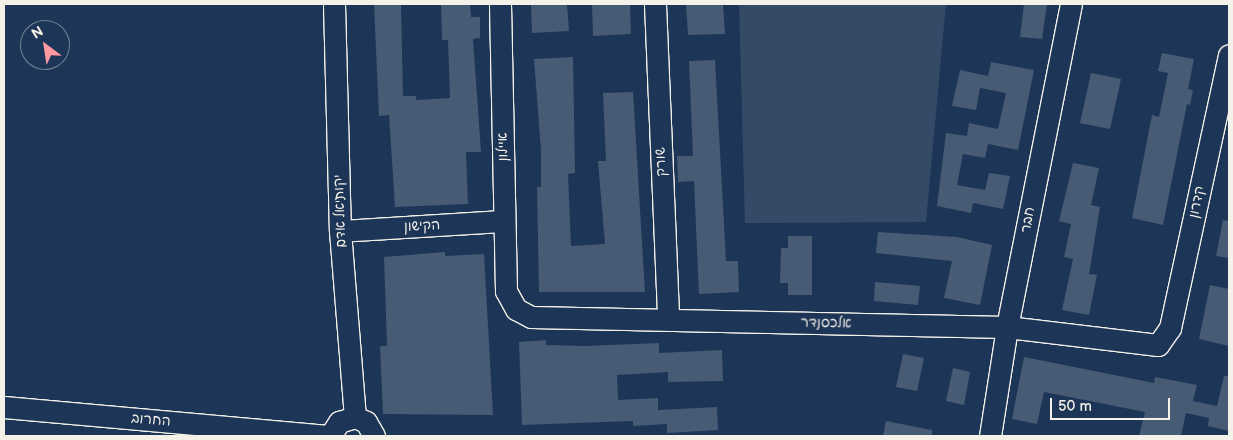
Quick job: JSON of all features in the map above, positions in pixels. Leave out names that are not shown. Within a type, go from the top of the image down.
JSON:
[{"type":"street","name":"יקותיאל אדם","points":[[334,4],[340,231],[355,417]]},
{"type":"street","name":"איילון","points":[[500,4],[506,291]]},
{"type":"street","name":"שורק","points":[[655,4],[668,320]]},
{"type":"street","name":"חבר","points":[[990,436],[1007,326],[1071,4]]},
{"type":"street","name":"קדרון","points":[[1158,346],[1170,328],[1229,55]]},
{"type":"street","name":"הקישון","points":[[340,231],[504,221]]},
{"type":"street","name":"אלכסנדר","points":[[506,291],[516,309],[531,317],[1007,326],[1158,346]]},
{"type":"street","name":"החרוב","points":[[4,407],[329,436]]},
{"type":"street","points":[[329,436],[338,422],[355,417],[366,422],[374,436]]},
{"type":"shaded area","points":[[739,4],[946,4],[926,222],[745,223]]},
{"type":"building","points":[[374,4],[401,4],[403,96],[416,96],[416,100],[450,98],[448,40],[442,40],[441,4],[470,4],[471,17],[480,17],[480,38],[473,39],[481,152],[466,152],[468,204],[395,207],[389,115],[379,116]]},
{"type":"building","points":[[531,4],[567,4],[569,31],[532,33]]},
{"type":"building","points":[[592,4],[630,4],[631,34],[593,36]]},
{"type":"building","points":[[686,4],[723,4],[725,34],[688,35]]},
{"type":"building","points":[[1024,4],[1047,4],[1042,39],[1020,37]]},
{"type":"building","points":[[1162,53],[1194,59],[1188,89],[1193,90],[1190,105],[1187,104],[1163,225],[1132,218],[1152,115],[1159,117],[1168,73],[1158,71]]},
{"type":"building","points":[[573,57],[575,173],[568,174],[571,246],[605,244],[598,161],[606,161],[603,93],[633,92],[645,292],[539,292],[537,187],[541,187],[541,150],[534,59]]},
{"type":"building","points":[[715,60],[726,261],[738,261],[739,292],[699,294],[694,181],[678,182],[677,156],[693,156],[689,61]]},
{"type":"building","points":[[991,62],[1034,70],[1018,150],[988,144],[985,158],[963,154],[957,185],[985,190],[989,173],[1010,176],[1003,209],[973,203],[971,213],[937,206],[946,133],[967,136],[969,123],[998,129],[1006,93],[980,88],[976,110],[952,106],[960,70],[988,76]]},
{"type":"building","points":[[1091,73],[1121,79],[1110,129],[1080,123]]},
{"type":"building","points":[[1073,163],[1099,168],[1091,205],[1100,207],[1089,274],[1097,275],[1089,315],[1062,310],[1073,259],[1064,257],[1071,224],[1059,221]]},
{"type":"building","points":[[1223,220],[1229,221],[1229,258],[1216,256]]},
{"type":"building","points":[[878,232],[957,237],[992,245],[980,305],[944,298],[952,261],[876,253]]},
{"type":"building","points":[[788,236],[812,236],[812,295],[788,295],[788,283],[780,283],[781,248],[788,248]]},
{"type":"building","points":[[445,252],[445,256],[484,254],[493,415],[383,414],[380,346],[387,346],[384,257]]},
{"type":"building","points":[[875,282],[920,286],[918,305],[874,301]]},
{"type":"building","points":[[1210,285],[1229,289],[1229,346],[1199,339]]},
{"type":"building","points":[[546,340],[546,345],[585,346],[659,343],[659,353],[722,350],[723,381],[668,382],[668,372],[617,375],[618,400],[658,398],[658,410],[717,407],[718,430],[667,433],[667,424],[633,426],[633,421],[522,425],[519,342]]},
{"type":"building","points":[[903,354],[924,358],[917,391],[896,387]]},
{"type":"building","points":[[1024,357],[1154,383],[1155,377],[1197,385],[1193,401],[1217,406],[1224,376],[1229,376],[1229,431],[1208,426],[1209,418],[1186,413],[1181,436],[1139,436],[1145,412],[1044,392],[1037,424],[1012,419]]},
{"type":"building","points":[[953,368],[970,372],[964,405],[946,401]]},
{"type":"building","points":[[886,421],[932,430],[932,436],[883,436]]}]
